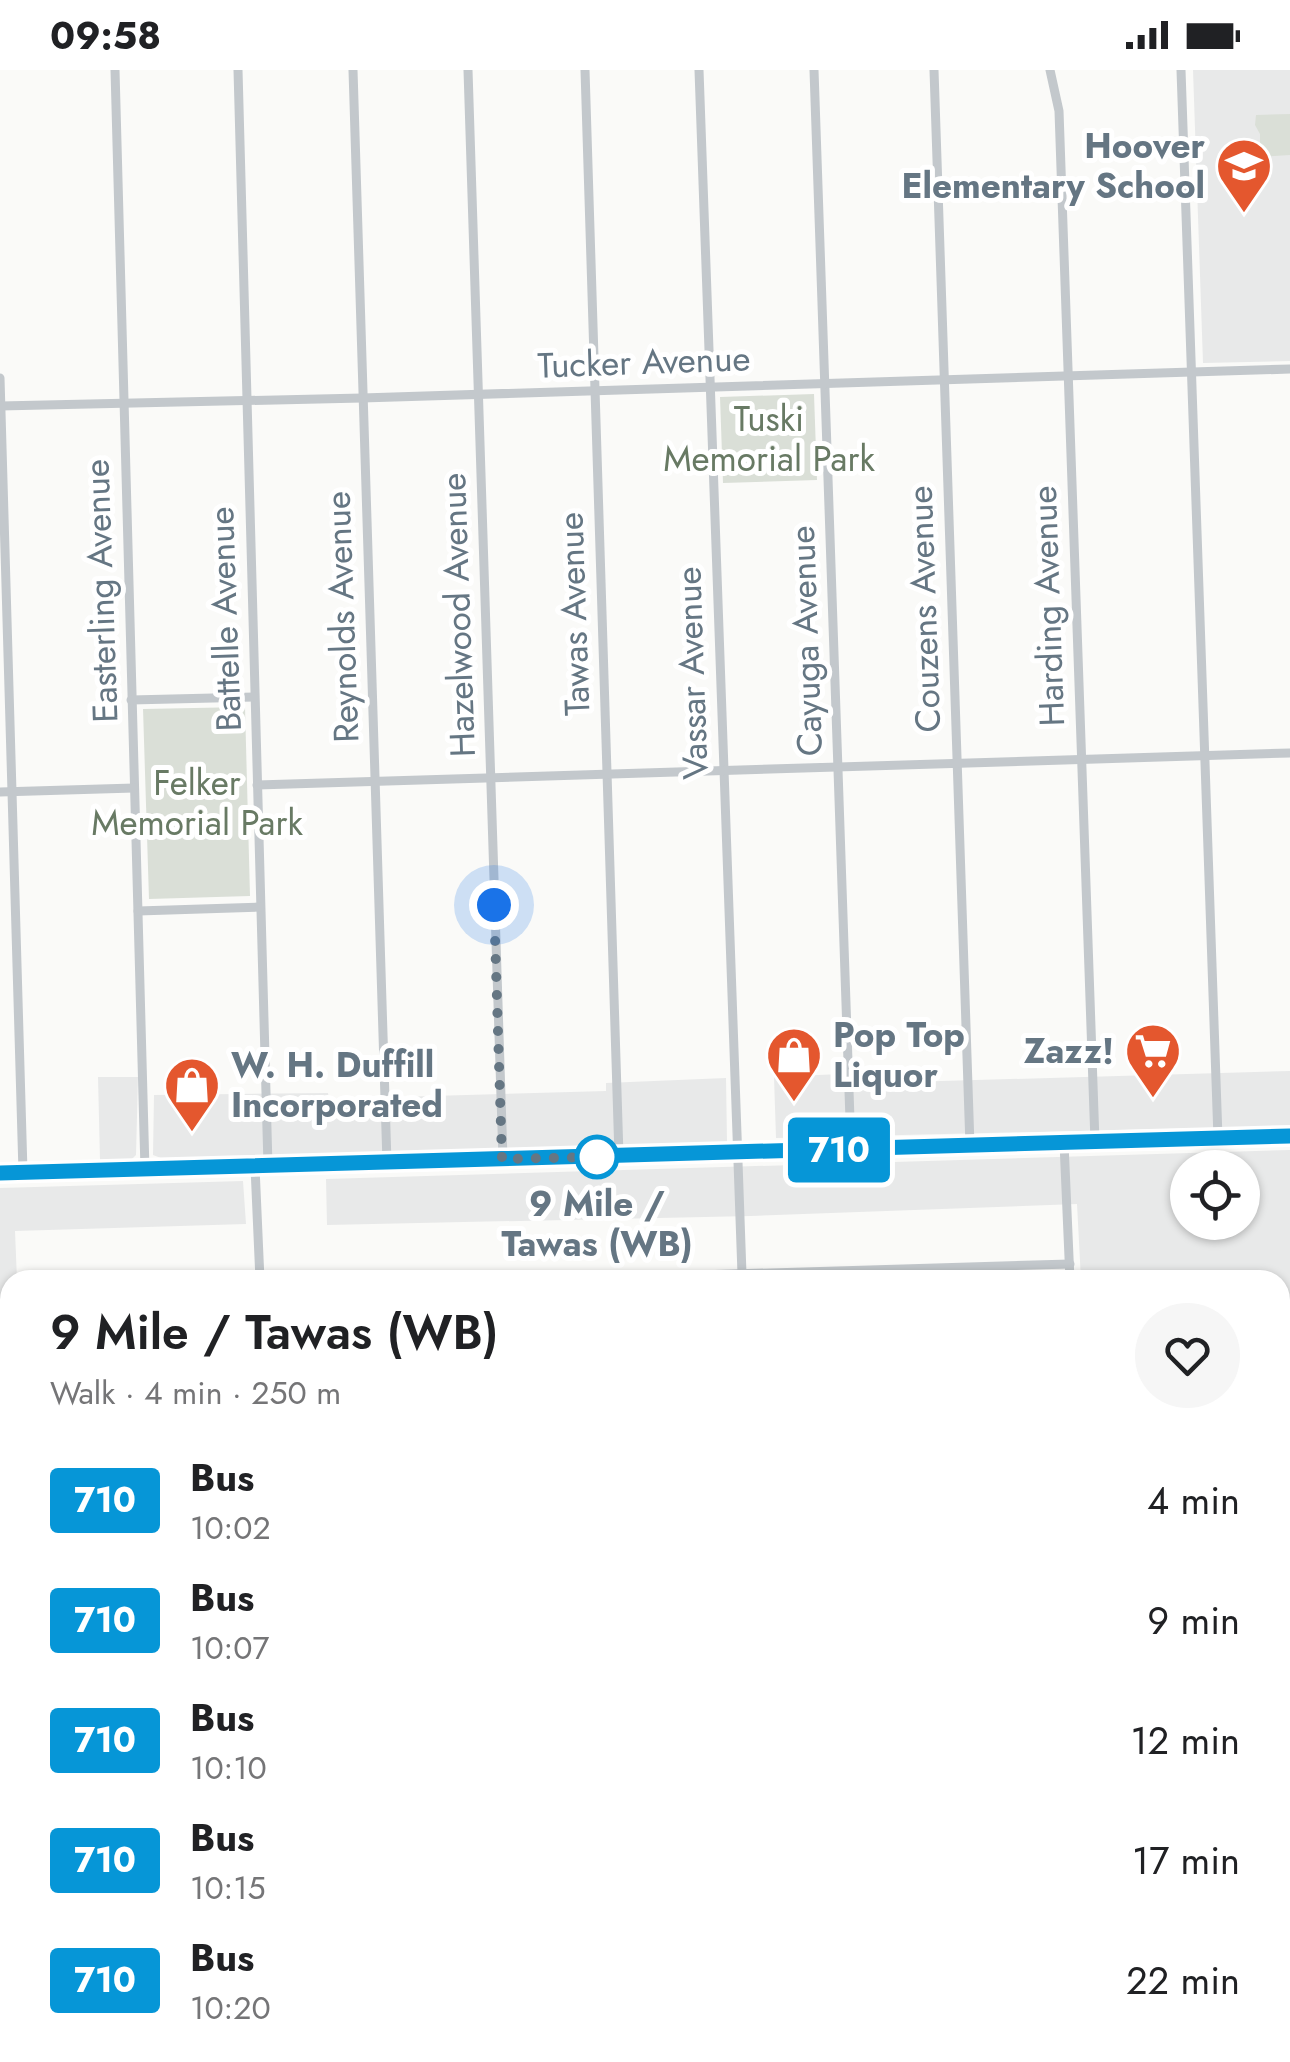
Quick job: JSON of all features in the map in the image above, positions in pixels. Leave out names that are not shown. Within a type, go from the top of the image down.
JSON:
[{"type":"main road","points":[[0,1173],[1290,1136]]},
{"type":"street","name":"Easterling Avenue","points":[[115,70],[145,1170]]},
{"type":"street","name":"Battelle Avenue","points":[[238,70],[260,907],[260,1270]]},
{"type":"street","name":"Reynolds Avenue","points":[[352,70],[387,1163]]},
{"type":"street","name":"Hazelwood Avenue","points":[[468,70],[502,1159]]},
{"type":"street","name":"Tawas Avenue","points":[[585,70],[619,1156]]},
{"type":"street","name":"Vassar Avenue","points":[[699,70],[742,1270]]},
{"type":"street","name":"Cayuga Avenue","points":[[814,70],[851,1149]]},
{"type":"street","name":"Couzens Avenue","points":[[934,70],[970,1146]]},
{"type":"street","name":"Harding Avenue","points":[[1050,70],[1059,111],[1094,1142]]},
{"type":"street","points":[[1181,70],[1218,1138]]},
{"type":"street","name":"Tucker Avenue","points":[[0,406],[1290,369]]},
{"type":"street","points":[[0,378],[6,792],[23,1172]]},
{"type":"street","points":[[132,700],[254,697]]},
{"type":"street","points":[[257,785],[1290,754]]},
{"type":"street","points":[[6,792],[134,788]]},
{"type":"street","points":[[138,910],[260,907]]},
{"type":"street","points":[[1064,1143],[1070,1270]]},
{"type":"street","points":[[873,1270],[1070,1264]]},
{"type":"shaded area","name":"Hoover Elementary School","points":[[1193,70],[1290,70],[1290,361],[1203,363]]},
{"type":"shaded area","points":[[907,1071],[908,1082],[1290,1071],[1290,1126],[776,1138],[774,1077]]},
{"type":"shaded area","points":[[98,1077],[138,1077],[136,1155],[130,1161],[100,1160]]},
{"type":"shaded area","points":[[726,1078],[727,1142],[166,1160],[153,1155],[154,1095],[328,1093],[329,1099],[606,1091],[606,1083]]},
{"type":"shaded area","points":[[1290,1150],[1290,1270],[1080,1270],[1077,1204],[327,1225],[326,1179],[1170,1154],[1170,1240],[1260,1240],[1260,1151]]},
{"type":"shaded area","points":[[243,1181],[246,1224],[15,1231],[17,1270],[0,1270],[0,1188]]},
{"type":"green space","points":[[1290,114],[1290,155],[1260,157],[1256,115]]},
{"type":"green space","name":"Tuski Memorial Park","points":[[814,394],[817,480],[723,483],[720,397]]},
{"type":"green space","name":"Felker Memorial Park","points":[[245,707],[250,896],[149,899],[143,709]]},
{"type":"bus line","name":"710","points":[[0,1173],[1290,1136]]},
{"type":"place","name":"Hoover Elementary School","points":[[1244,215]]},
{"type":"place","name":"Zazz!","points":[[1153,1100]]},
{"type":"place","name":"Pop Top Liquor","points":[[794,1104]]},
{"type":"place","name":"W. H. Duffill Incorporated","points":[[192,1134]]},
{"type":"place","name":"9 Mile / Tawas (WB)","points":[[597,1157]]},
{"type":"route","points":[[494,905],[502,1159],[597,1157]]}]
